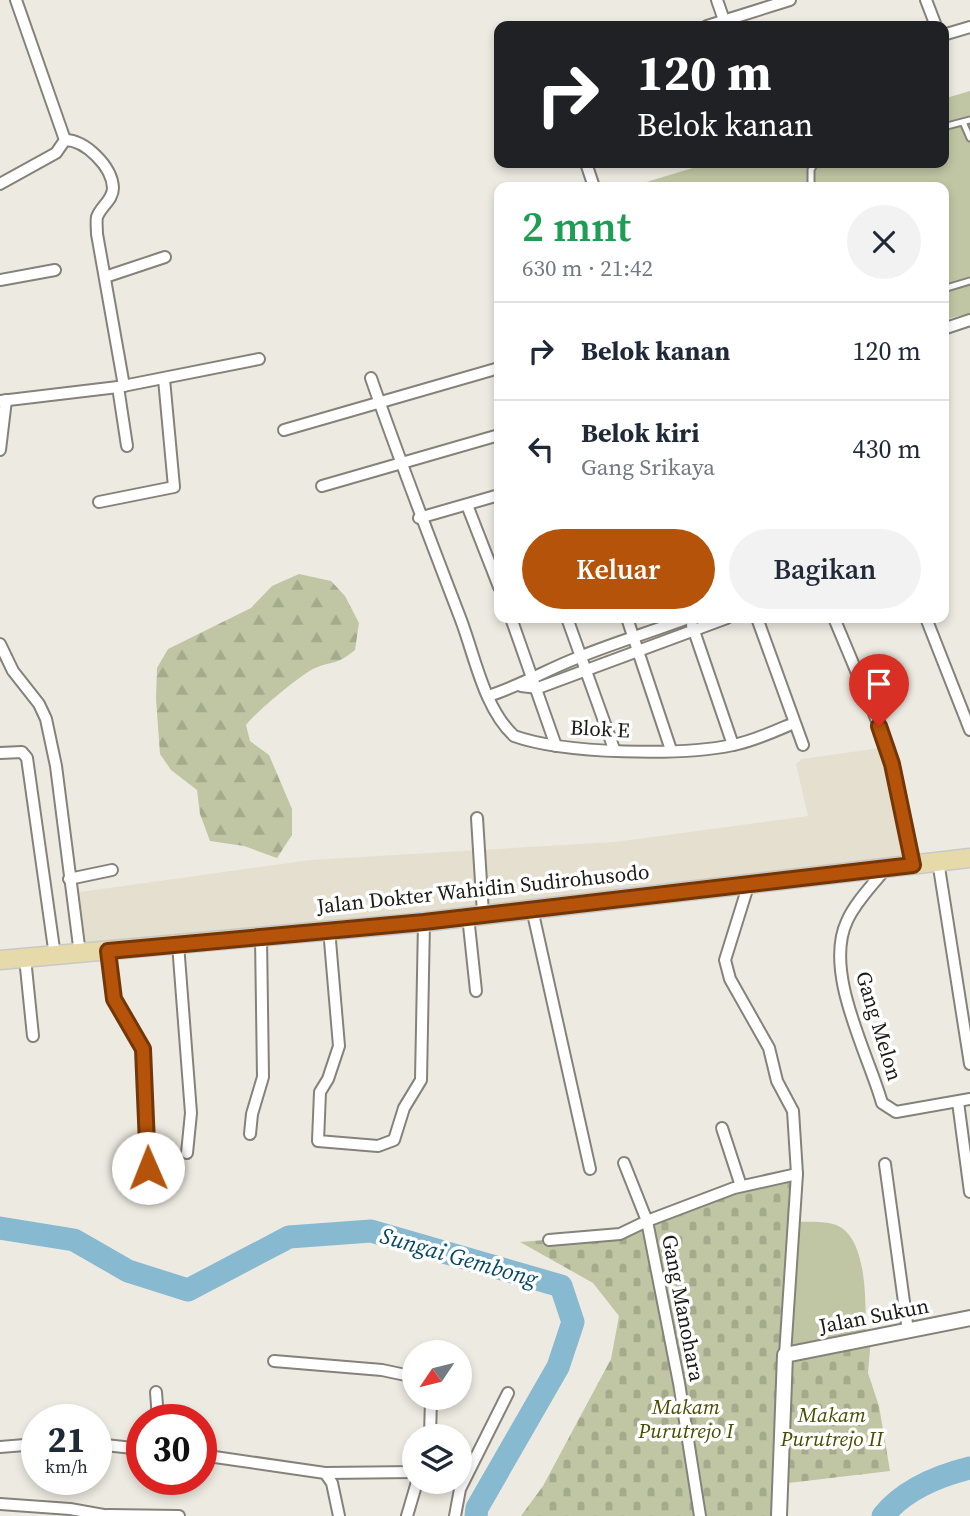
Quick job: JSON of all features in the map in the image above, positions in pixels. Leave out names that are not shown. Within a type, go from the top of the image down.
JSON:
[{"type":"main road","name":"Jalan Dokter Wahidin Sudirohusodo","points":[[0,960],[424,922],[970,858]]},
{"type":"street","points":[[16,0],[65,140]]},
{"type":"street","points":[[717,0],[723,21]]},
{"type":"street","points":[[730,21],[790,0]]},
{"type":"street","points":[[926,0],[934,21]]},
{"type":"street","points":[[949,33],[970,27]]},
{"type":"street","points":[[65,140],[84,145],[102,164],[113,187],[111,196],[97,217],[127,446]]},
{"type":"street","points":[[0,184],[55,153],[65,140]]},
{"type":"street","points":[[105,277],[165,257]]},
{"type":"street","points":[[0,280],[55,270]]},
{"type":"street","points":[[949,327],[970,321]]},
{"type":"street","points":[[0,450],[3,400],[121,387],[259,359]]},
{"type":"street","points":[[284,430],[494,369]]},
{"type":"street","name":"Blok E","points":[[371,378],[419,518],[488,696],[514,736],[556,746],[671,750],[733,745],[794,723]]},
{"type":"street","points":[[99,502],[174,487],[164,379]]},
{"type":"street","points":[[322,486],[494,436]]},
{"type":"street","points":[[419,518],[494,497]]},
{"type":"street","points":[[467,505],[494,574]]},
{"type":"street","points":[[513,623],[538,688],[556,746]]},
{"type":"street","points":[[569,623],[614,749]]},
{"type":"street","points":[[628,623],[671,750]]},
{"type":"street","points":[[488,696],[521,686],[533,676],[582,656],[675,623]]},
{"type":"street","points":[[691,623],[733,745]]},
{"type":"street","points":[[521,686],[538,688],[714,623]]},
{"type":"street","points":[[759,623],[803,745]]},
{"type":"street","points":[[836,623],[891,759],[913,865]]},
{"type":"street","points":[[928,623],[970,730]]},
{"type":"street","points":[[0,644],[13,671],[39,704],[46,719],[56,766],[80,954]]},
{"type":"street","points":[[0,753],[22,752],[27,758],[55,956]]},
{"type":"street","points":[[476,991],[477,818]]},
{"type":"street","points":[[938,861],[970,1064]]},
{"type":"street","name":"Gang Melon","points":[[886,868],[846,923],[841,940],[840,963],[844,988],[882,1103],[890,1110],[901,1111],[958,1102]]},
{"type":"street","points":[[69,879],[112,870]]},
{"type":"street","points":[[749,883],[727,952],[727,970],[769,1048],[777,1081],[793,1111],[797,1174],[779,1516]]},
{"type":"street","points":[[533,909],[590,1169]]},
{"type":"street","points":[[329,929],[339,1046],[328,1079],[320,1092],[318,1141],[379,1146],[394,1140],[404,1108],[421,1080],[424,922]]},
{"type":"street","points":[[250,1134],[252,1114],[263,1077],[261,937]]},
{"type":"street","points":[[178,944],[191,1113],[187,1153]]},
{"type":"street","points":[[108,951],[114,999],[143,1049],[148,1168]]},
{"type":"street","points":[[25,958],[33,1036]]},
{"type":"street","points":[[970,1099],[958,1102],[970,1192]]},
{"type":"street","points":[[722,1128],[741,1186]]},
{"type":"street","points":[[549,1240],[620,1234],[647,1221],[624,1163]]},
{"type":"street","points":[[886,1164],[908,1331]]},
{"type":"street","name":"Gang Manohara","points":[[700,1516],[679,1382],[647,1221],[741,1186],[797,1174]]},
{"type":"street","name":"Jalan Sukun","points":[[786,1355],[970,1318]]},
{"type":"street","points":[[274,1360],[402,1374]]},
{"type":"street","points":[[156,1392],[157,1404]]},
{"type":"street","points":[[455,1516],[460,1489],[508,1393]]},
{"type":"street","points":[[0,1447],[21,1445]]},
{"type":"street","points":[[217,1457],[325,1473],[402,1472]]},
{"type":"street","points":[[325,1473],[332,1483],[340,1516]]},
{"type":"street","points":[[407,1516],[413,1494]]},
{"type":"street","points":[[0,1504],[18,1510],[108,1516],[179,1516]]},
{"type":"lane","points":[[949,125],[970,120]]},
{"type":"lane","points":[[962,122],[970,138]]},
{"type":"lane","points":[[949,287],[970,281]]},
{"type":"shaded area","points":[[887,747],[914,862],[83,950],[73,893],[310,860],[615,842],[808,816],[796,764],[802,759]]},
{"type":"green space","points":[[970,91],[970,313],[949,318],[949,182],[646,182],[693,168],[949,168],[949,97]]},
{"type":"green space","points":[[299,574],[331,581],[345,596],[359,623],[355,650],[339,661],[308,672],[279,694],[246,725],[250,741],[269,755],[292,809],[292,835],[277,858],[244,846],[210,841],[200,814],[197,790],[171,770],[160,754],[157,668],[168,649],[251,608],[272,586]]},
{"type":"green space","name":"Makam Purutrejo I","points":[[797,1174],[786,1354],[871,1338],[868,1373],[879,1406],[890,1471],[780,1484],[779,1516],[521,1516],[543,1486],[611,1359],[619,1316],[593,1283],[520,1242],[620,1234],[664,1214]]},
{"type":"green space","points":[[794,1222],[833,1224],[845,1231],[854,1242],[863,1274],[866,1339],[786,1355]]},
{"type":"waterway","name":"Sungai Gembong","points":[[0,1228],[74,1240],[128,1271],[188,1290],[289,1237],[371,1231],[561,1286],[573,1322],[558,1367],[477,1508],[476,1516]]},
{"type":"waterway","name":"Sungai Gembong","points":[[883,1516],[911,1491],[946,1475],[970,1468]]},
{"type":"route","points":[[148,1168],[143,1049],[114,999],[108,951],[424,922],[615,897],[913,865],[888,747],[879,726]]},
{"type":"park label","name":"Makam Purutrejo II","points":[[832,1427]]}]
